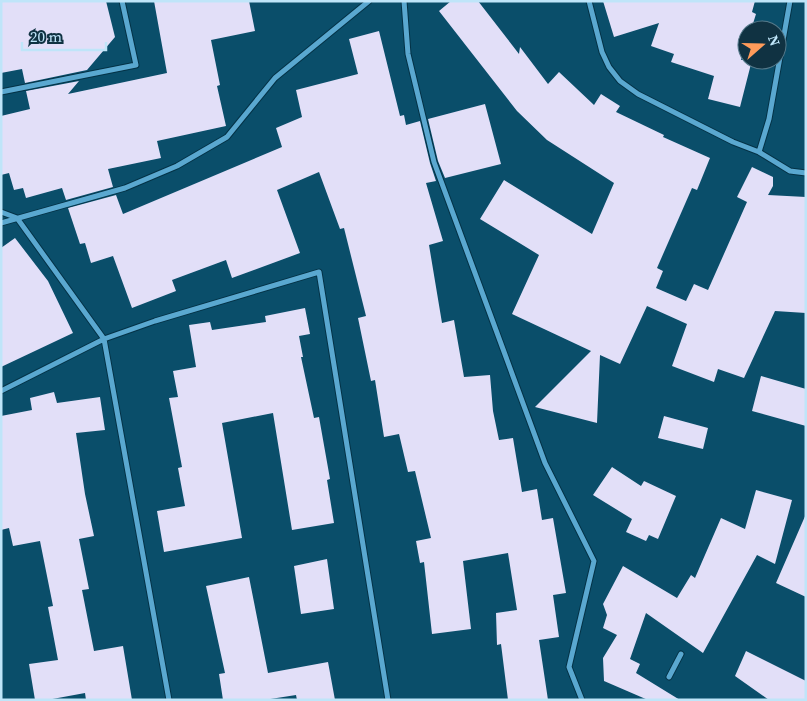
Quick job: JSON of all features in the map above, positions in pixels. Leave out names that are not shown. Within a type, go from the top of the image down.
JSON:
[{"type":"street","points":[[1,92],[136,66],[122,1]]},
{"type":"street","points":[[1,223],[125,188],[177,166],[226,137],[275,78],[370,1]]},
{"type":"street","points":[[404,1],[408,54],[434,162],[545,463],[594,561],[569,667],[582,700]]},
{"type":"street","points":[[589,1],[602,52],[609,67],[620,81],[638,94],[733,142],[759,152],[790,171],[806,173]]},
{"type":"street","points":[[759,152],[769,119],[790,1]]},
{"type":"street","points":[[1,212],[17,218],[104,339],[169,700]]},
{"type":"street","points":[[1,391],[104,339],[155,321],[319,272],[388,700]]},
{"type":"street","points":[[668,677],[681,654]]},
{"type":"building","points":[[1,1],[106,1],[115,37],[87,70],[25,83],[22,69],[1,73]]},
{"type":"building","points":[[154,1],[249,1],[255,31],[211,40],[220,85],[217,86],[226,126],[157,141],[161,158],[108,169],[113,187],[66,200],[62,188],[26,198],[23,188],[14,190],[9,173],[1,175],[1,116],[30,109],[26,91],[79,81],[68,94],[167,73]]},
{"type":"building","points":[[451,1],[478,1],[519,54],[520,47],[548,84],[559,72],[594,105],[601,94],[620,106],[616,112],[664,135],[663,137],[710,158],[697,190],[692,188],[657,268],[663,271],[656,288],[686,301],[694,284],[708,290],[747,202],[737,197],[752,167],[773,177],[773,186],[768,195],[806,197],[806,313],[775,311],[744,378],[718,369],[714,382],[672,366],[687,324],[647,306],[620,364],[600,355],[597,423],[535,407],[591,351],[512,314],[539,255],[480,219],[504,180],[592,234],[614,183],[547,140],[517,111],[439,11]]},
{"type":"building","points":[[603,1],[755,1],[752,12],[756,14],[754,20],[737,20],[737,70],[749,70],[740,107],[708,99],[714,76],[671,62],[674,54],[651,46],[659,23],[614,37]]},
{"type":"building","points":[[379,31],[400,116],[404,115],[406,125],[420,121],[436,181],[426,183],[443,241],[429,245],[442,323],[454,320],[464,377],[490,375],[493,411],[499,440],[513,438],[522,492],[537,489],[542,520],[553,518],[566,593],[553,595],[559,637],[539,640],[548,700],[508,700],[501,644],[497,645],[496,613],[517,610],[508,553],[463,561],[471,629],[432,634],[424,562],[420,563],[416,541],[431,538],[415,471],[408,472],[399,434],[384,437],[375,380],[371,381],[358,318],[366,316],[344,228],[340,229],[319,172],[277,190],[300,253],[232,278],[226,260],[172,280],[176,291],[132,308],[113,256],[91,263],[85,243],[80,244],[68,208],[116,195],[123,214],[282,147],[276,128],[302,117],[296,90],[358,74],[349,39]]},
{"type":"building","points":[[485,104],[501,164],[445,178],[438,161],[428,119]]},
{"type":"building","points":[[15,238],[48,281],[73,333],[1,367],[1,248]]},
{"type":"building","points":[[305,308],[310,334],[299,336],[303,357],[301,357],[314,418],[319,417],[330,479],[327,480],[334,523],[292,530],[273,413],[222,423],[242,538],[164,552],[157,511],[185,506],[178,468],[182,467],[169,398],[178,397],[173,371],[196,367],[189,325],[210,322],[212,330],[266,322],[265,316]]},
{"type":"building","points":[[761,376],[806,389],[806,426],[752,411]]},
{"type":"building","points":[[54,392],[57,403],[100,397],[105,430],[76,433],[85,494],[94,536],[79,539],[89,589],[82,590],[94,651],[123,646],[132,700],[86,700],[85,693],[47,700],[35,700],[29,664],[58,660],[48,607],[53,606],[40,541],[13,546],[9,528],[1,530],[1,416],[32,410],[30,398]]},
{"type":"building","points":[[664,416],[708,428],[703,449],[658,438]]},
{"type":"building","points":[[612,467],[641,486],[644,481],[676,496],[658,539],[649,535],[646,541],[626,532],[632,519],[593,495]]},
{"type":"building","points":[[756,490],[792,500],[775,564],[757,555],[703,653],[646,613],[630,659],[640,664],[636,673],[680,700],[648,700],[604,681],[603,658],[617,635],[603,628],[607,615],[603,604],[623,566],[677,598],[691,575],[695,578],[721,518],[745,529]]},
{"type":"building","points":[[806,514],[806,597],[776,583]]},
{"type":"building","points":[[327,559],[334,609],[301,614],[294,566]]},
{"type":"building","points":[[249,577],[268,673],[328,662],[335,700],[297,700],[296,695],[264,700],[223,700],[219,674],[225,673],[206,586]]},
{"type":"building","points":[[746,651],[806,681],[806,700],[769,700],[735,676]]}]
